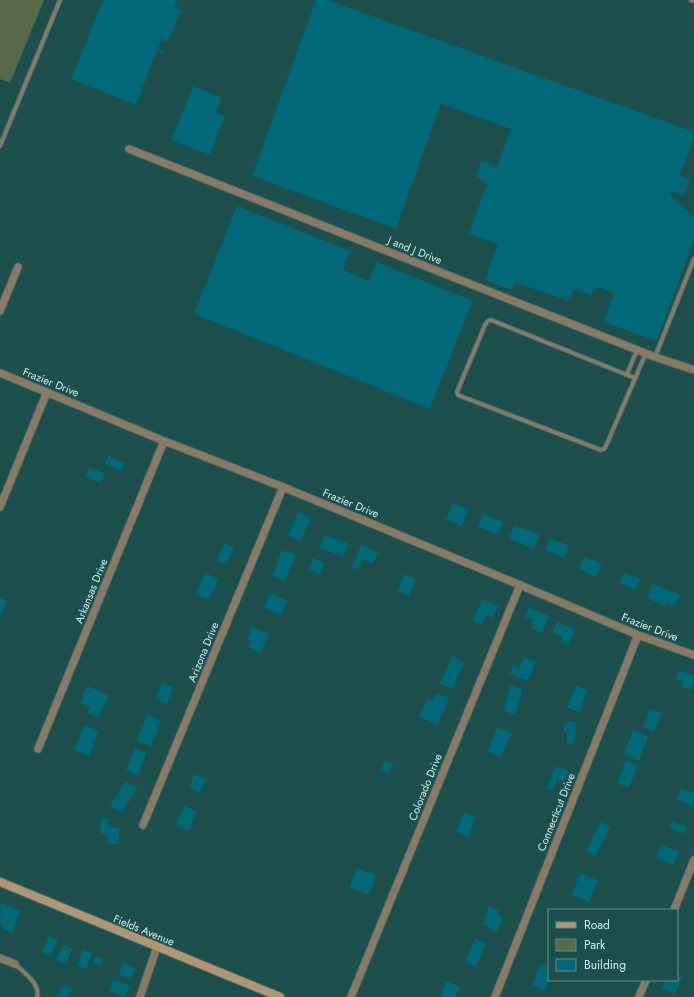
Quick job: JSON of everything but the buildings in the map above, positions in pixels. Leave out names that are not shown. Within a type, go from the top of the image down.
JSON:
[{"type":"street","name":"J and J Drive","points":[[129,149],[637,350],[694,370]]},
{"type":"street","points":[[0,311],[18,267]]},
{"type":"street","name":"Frazier Drive","points":[[0,373],[164,441],[282,486],[638,635],[694,655]]},
{"type":"street","points":[[0,507],[47,392]]},
{"type":"street","name":"Arkansas Drive","points":[[38,749],[164,441]]},
{"type":"street","name":"Arizona Drive","points":[[143,825],[282,486]]},
{"type":"street","name":"Colorado Drive","points":[[351,997],[520,585]]},
{"type":"street","name":"Connecticut Drive","points":[[495,997],[638,635]]},
{"type":"street","points":[[674,909],[694,860]]},
{"type":"street","name":"Fields Avenue","points":[[0,882],[280,997]]},
{"type":"street","points":[[140,997],[157,947]]},
{"type":"street","points":[[0,958],[15,964]]},
{"type":"street","points":[[639,997],[646,981]]},
{"type":"lane","points":[[0,146],[60,0]]},
{"type":"lane","points":[[655,356],[694,259]]},
{"type":"lane","points":[[635,378],[491,320],[485,325],[457,392],[458,395],[601,450],[606,446],[646,353]]},
{"type":"lane","points":[[627,374],[637,350]]},
{"type":"lane","points":[[15,964],[34,983],[38,990],[37,997]]},
{"type":"green space","points":[[0,0],[44,0],[10,83],[0,79]]}]
